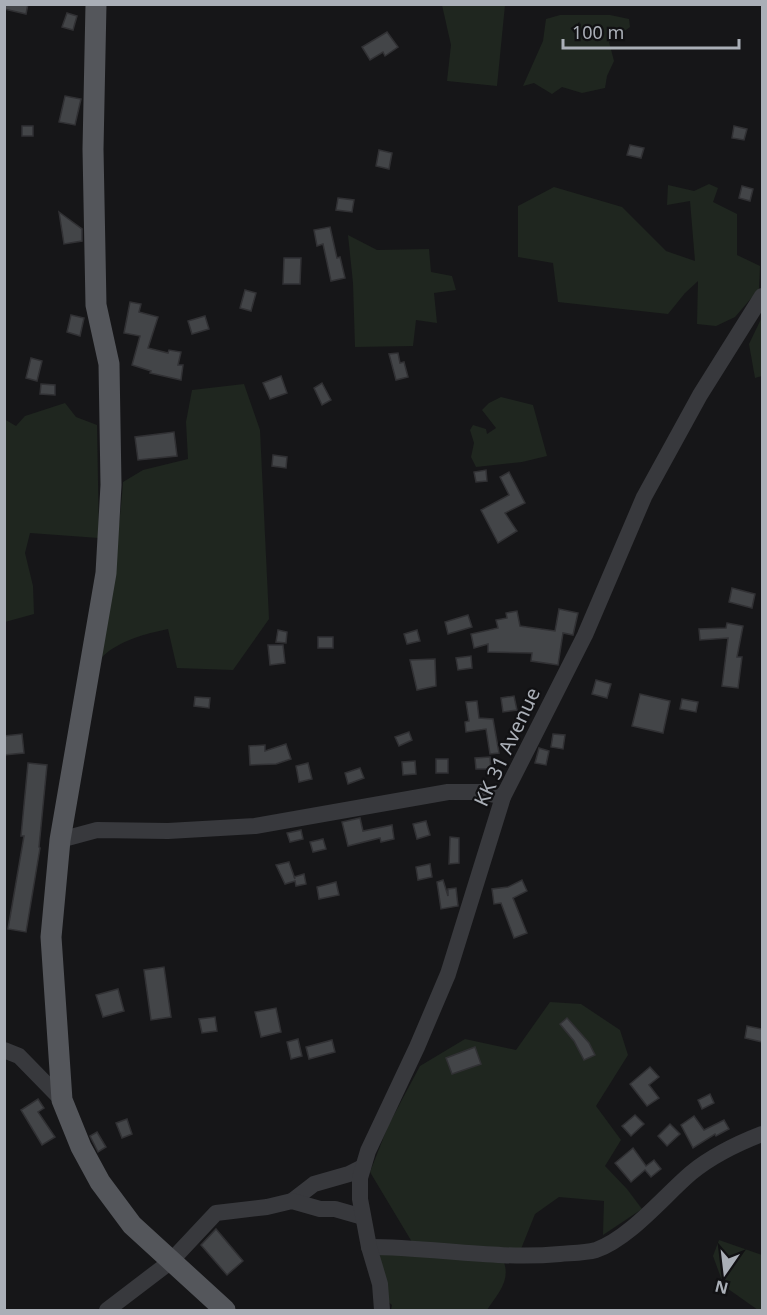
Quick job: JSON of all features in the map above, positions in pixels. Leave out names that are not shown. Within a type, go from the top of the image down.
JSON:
[{"type":"main road","points":[[96,4],[93,149],[96,305],[109,364],[111,485],[106,573],[60,840],[51,937],[62,1100],[81,1148],[100,1182],[132,1224],[225,1311]]},
{"type":"street","name":"KK 31 Avenue","points":[[382,1311],[380,1284],[369,1247],[360,1199],[360,1178],[368,1151],[417,1047],[448,974],[503,797],[585,634],[644,497],[700,395],[762,296]]},
{"type":"street","points":[[60,840],[97,831],[168,831],[255,826],[333,810],[448,792],[482,792],[503,797]]},
{"type":"street","points":[[4,1050],[19,1056],[62,1100]]},
{"type":"street","points":[[369,1247],[502,1256],[533,1256],[596,1250],[647,1215],[691,1174],[712,1158],[731,1146],[762,1134]]},
{"type":"street","points":[[107,1311],[170,1262],[216,1214],[292,1201],[314,1184],[349,1174],[363,1167]]},
{"type":"street","points":[[292,1201],[363,1217]]},
{"type":"shaded area","points":[[442,5],[505,5],[497,86],[447,81],[451,45]]},
{"type":"shaded area","points":[[560,15],[610,15],[629,19],[630,27],[609,42],[614,61],[607,76],[605,88],[582,93],[562,87],[552,94],[534,83],[523,86],[543,41],[546,19]]},
{"type":"shaded area","points":[[709,184],[718,188],[713,202],[737,214],[737,255],[760,266],[759,289],[735,317],[716,326],[697,324],[698,281],[668,314],[558,302],[553,263],[518,257],[518,206],[554,187],[622,207],[666,251],[695,261],[690,201],[667,205],[668,185],[694,191]]},
{"type":"shaded area","points":[[348,235],[377,250],[429,249],[431,272],[452,276],[456,290],[434,293],[437,323],[416,320],[413,346],[355,347],[353,283]]},
{"type":"shaded area","points":[[762,317],[762,376],[755,378],[749,344]]},
{"type":"shaded area","points":[[244,384],[260,430],[269,619],[233,670],[177,668],[168,629],[125,642],[102,657],[123,482],[143,470],[188,459],[186,422],[192,390]]},
{"type":"shaded area","points":[[501,397],[533,405],[547,456],[522,462],[476,467],[471,457],[474,443],[470,430],[473,425],[486,429],[487,434],[496,428],[482,410],[489,403]]},
{"type":"shaded area","points":[[65,403],[76,417],[97,425],[99,538],[30,533],[25,553],[33,586],[34,614],[5,622],[6,655],[4,654],[4,419],[16,426],[25,416]]},
{"type":"shaded area","points":[[550,1002],[581,1004],[620,1030],[628,1055],[596,1106],[621,1140],[605,1166],[642,1209],[603,1235],[604,1201],[559,1197],[535,1214],[519,1254],[412,1242],[370,1172],[388,1126],[420,1066],[465,1039],[516,1050]]},
{"type":"shaded area","points":[[719,1240],[762,1255],[762,1310],[758,1310],[724,1286],[713,1256]]},
{"type":"shaded area","points":[[379,1251],[503,1260],[505,1281],[487,1310],[391,1310],[392,1305],[385,1299]]},
{"type":"building","points":[[4,4],[28,4],[26,14],[4,9]]},
{"type":"building","points":[[67,13],[77,16],[73,30],[62,27]]},
{"type":"building","points":[[387,32],[398,47],[385,56],[383,52],[370,60],[362,47]]},
{"type":"building","points":[[65,96],[81,99],[75,125],[59,122]]},
{"type":"building","points":[[22,126],[33,126],[33,136],[22,136]]},
{"type":"building","points":[[734,126],[747,129],[744,140],[732,138]]},
{"type":"building","points":[[630,145],[644,148],[641,158],[627,155]]},
{"type":"building","points":[[379,150],[392,153],[389,169],[376,166]]},
{"type":"building","points":[[742,186],[753,189],[750,201],[739,198]]},
{"type":"building","points":[[338,198],[354,200],[352,212],[336,210]]},
{"type":"building","points":[[59,212],[82,229],[82,241],[64,244]]},
{"type":"building","points":[[330,227],[337,258],[340,257],[345,278],[331,281],[323,244],[317,246],[314,230]]},
{"type":"building","points":[[284,258],[301,258],[300,284],[283,284]]},
{"type":"building","points":[[245,290],[256,293],[251,311],[240,308]]},
{"type":"building","points":[[130,302],[141,304],[139,312],[158,317],[148,348],[168,353],[169,350],[181,352],[178,365],[183,365],[181,380],[150,373],[151,371],[132,365],[140,336],[124,333]]},
{"type":"building","points":[[71,315],[84,318],[80,336],[67,332]]},
{"type":"building","points":[[205,316],[209,329],[192,334],[188,321]]},
{"type":"building","points":[[398,353],[400,363],[404,362],[408,377],[396,380],[389,354]]},
{"type":"building","points":[[31,358],[42,361],[37,381],[26,378]]},
{"type":"building","points":[[281,376],[287,393],[270,399],[263,383]]},
{"type":"building","points":[[322,383],[331,400],[322,405],[314,388]]},
{"type":"building","points":[[41,384],[55,385],[55,395],[40,394]]},
{"type":"building","points":[[174,432],[177,456],[138,460],[135,437]]},
{"type":"building","points":[[273,455],[287,457],[286,468],[272,466]]},
{"type":"building","points":[[486,470],[487,481],[476,482],[474,472]]},
{"type":"building","points":[[509,472],[525,503],[505,513],[517,531],[498,543],[481,510],[509,495],[500,477]]},
{"type":"building","points":[[732,588],[755,594],[752,608],[729,602]]},
{"type":"building","points":[[559,609],[578,613],[573,635],[563,633],[558,665],[531,661],[532,653],[488,652],[488,644],[474,648],[471,634],[498,628],[496,620],[507,618],[506,613],[517,611],[520,626],[555,631]]},
{"type":"building","points":[[468,615],[472,627],[448,634],[445,622]]},
{"type":"building","points":[[727,623],[743,626],[737,657],[742,657],[738,688],[722,686],[728,638],[700,640],[699,629],[726,628]]},
{"type":"building","points":[[278,630],[287,632],[286,643],[276,642]]},
{"type":"building","points":[[417,630],[420,641],[407,644],[404,634]]},
{"type":"building","points":[[318,637],[333,637],[333,648],[318,648]]},
{"type":"building","points":[[268,645],[283,645],[285,663],[270,665]]},
{"type":"building","points":[[471,656],[472,668],[458,670],[456,658]]},
{"type":"building","points":[[435,659],[436,686],[417,690],[410,660]]},
{"type":"building","points":[[596,680],[611,684],[607,698],[592,694]]},
{"type":"building","points":[[640,694],[670,701],[663,733],[632,726]]},
{"type":"building","points":[[514,696],[517,710],[503,712],[501,698]]},
{"type":"building","points":[[195,697],[210,698],[209,708],[194,706]]},
{"type":"building","points":[[682,699],[698,702],[696,712],[680,709]]},
{"type":"building","points":[[477,701],[479,718],[493,719],[499,753],[490,754],[486,729],[466,732],[465,722],[469,721],[466,702]]},
{"type":"building","points":[[409,732],[412,740],[399,746],[395,737]]},
{"type":"building","points":[[22,734],[24,753],[4,755],[4,736]]},
{"type":"building","points":[[553,734],[565,735],[563,749],[551,747]]},
{"type":"building","points":[[286,744],[291,759],[276,764],[250,765],[249,746],[265,745],[265,751]]},
{"type":"building","points":[[539,748],[549,751],[546,765],[535,763]]},
{"type":"building","points":[[490,757],[491,769],[476,769],[475,758]]},
{"type":"building","points":[[436,759],[448,759],[448,773],[436,773]]},
{"type":"building","points":[[415,761],[416,774],[403,775],[402,762]]},
{"type":"building","points":[[28,763],[47,765],[40,848],[26,932],[8,929],[24,836],[21,836]]},
{"type":"building","points":[[308,763],[312,779],[299,782],[296,766]]},
{"type":"building","points":[[360,768],[364,778],[348,784],[345,773]]},
{"type":"building","points":[[360,818],[363,831],[392,825],[394,839],[381,842],[380,838],[348,846],[342,822]]},
{"type":"building","points":[[426,821],[430,835],[417,839],[413,824]]},
{"type":"building","points":[[301,830],[303,839],[290,842],[287,833]]},
{"type":"building","points":[[450,837],[459,838],[459,863],[449,864]]},
{"type":"building","points":[[323,839],[326,849],[313,852],[310,842]]},
{"type":"building","points":[[289,862],[294,877],[304,874],[306,884],[296,886],[295,881],[285,884],[276,865]]},
{"type":"building","points":[[430,864],[432,877],[418,880],[416,867]]},
{"type":"building","points":[[443,880],[448,896],[448,889],[456,888],[458,906],[441,909],[437,882]]},
{"type":"building","points":[[522,880],[527,891],[513,898],[527,933],[514,938],[501,903],[494,904],[492,889],[508,887]]},
{"type":"building","points":[[336,882],[339,895],[319,899],[317,887]]},
{"type":"building","points":[[164,967],[171,1017],[151,1020],[144,970]]},
{"type":"building","points":[[118,989],[124,1011],[103,1017],[96,995]]},
{"type":"building","points":[[276,1008],[281,1032],[261,1037],[255,1012]]},
{"type":"building","points":[[215,1017],[217,1031],[202,1033],[199,1019]]},
{"type":"building","points":[[567,1018],[589,1043],[595,1055],[584,1060],[574,1041],[560,1024]]},
{"type":"building","points":[[747,1026],[762,1029],[762,1042],[745,1038]]},
{"type":"building","points":[[298,1039],[302,1056],[291,1059],[287,1042]]},
{"type":"building","points":[[332,1040],[335,1052],[309,1059],[306,1047]]},
{"type":"building","points":[[475,1047],[481,1064],[452,1074],[446,1058]]},
{"type":"building","points":[[650,1067],[659,1077],[649,1085],[659,1098],[647,1106],[630,1084]]},
{"type":"building","points":[[710,1094],[714,1103],[702,1109],[698,1100]]},
{"type":"building","points":[[38,1099],[44,1108],[38,1112],[55,1137],[42,1145],[21,1110]]},
{"type":"building","points":[[635,1115],[644,1124],[631,1136],[622,1126]]},
{"type":"building","points":[[694,1116],[704,1130],[724,1120],[729,1129],[716,1136],[715,1134],[693,1148],[681,1125]]},
{"type":"building","points":[[127,1119],[132,1134],[122,1138],[116,1123]]},
{"type":"building","points":[[670,1124],[680,1134],[667,1146],[658,1136]]},
{"type":"building","points":[[97,1132],[106,1147],[98,1152],[90,1136]]},
{"type":"building","points":[[633,1148],[646,1166],[654,1160],[661,1169],[651,1177],[645,1170],[631,1182],[615,1163]]},
{"type":"building","points":[[216,1229],[243,1261],[227,1275],[201,1245]]}]
